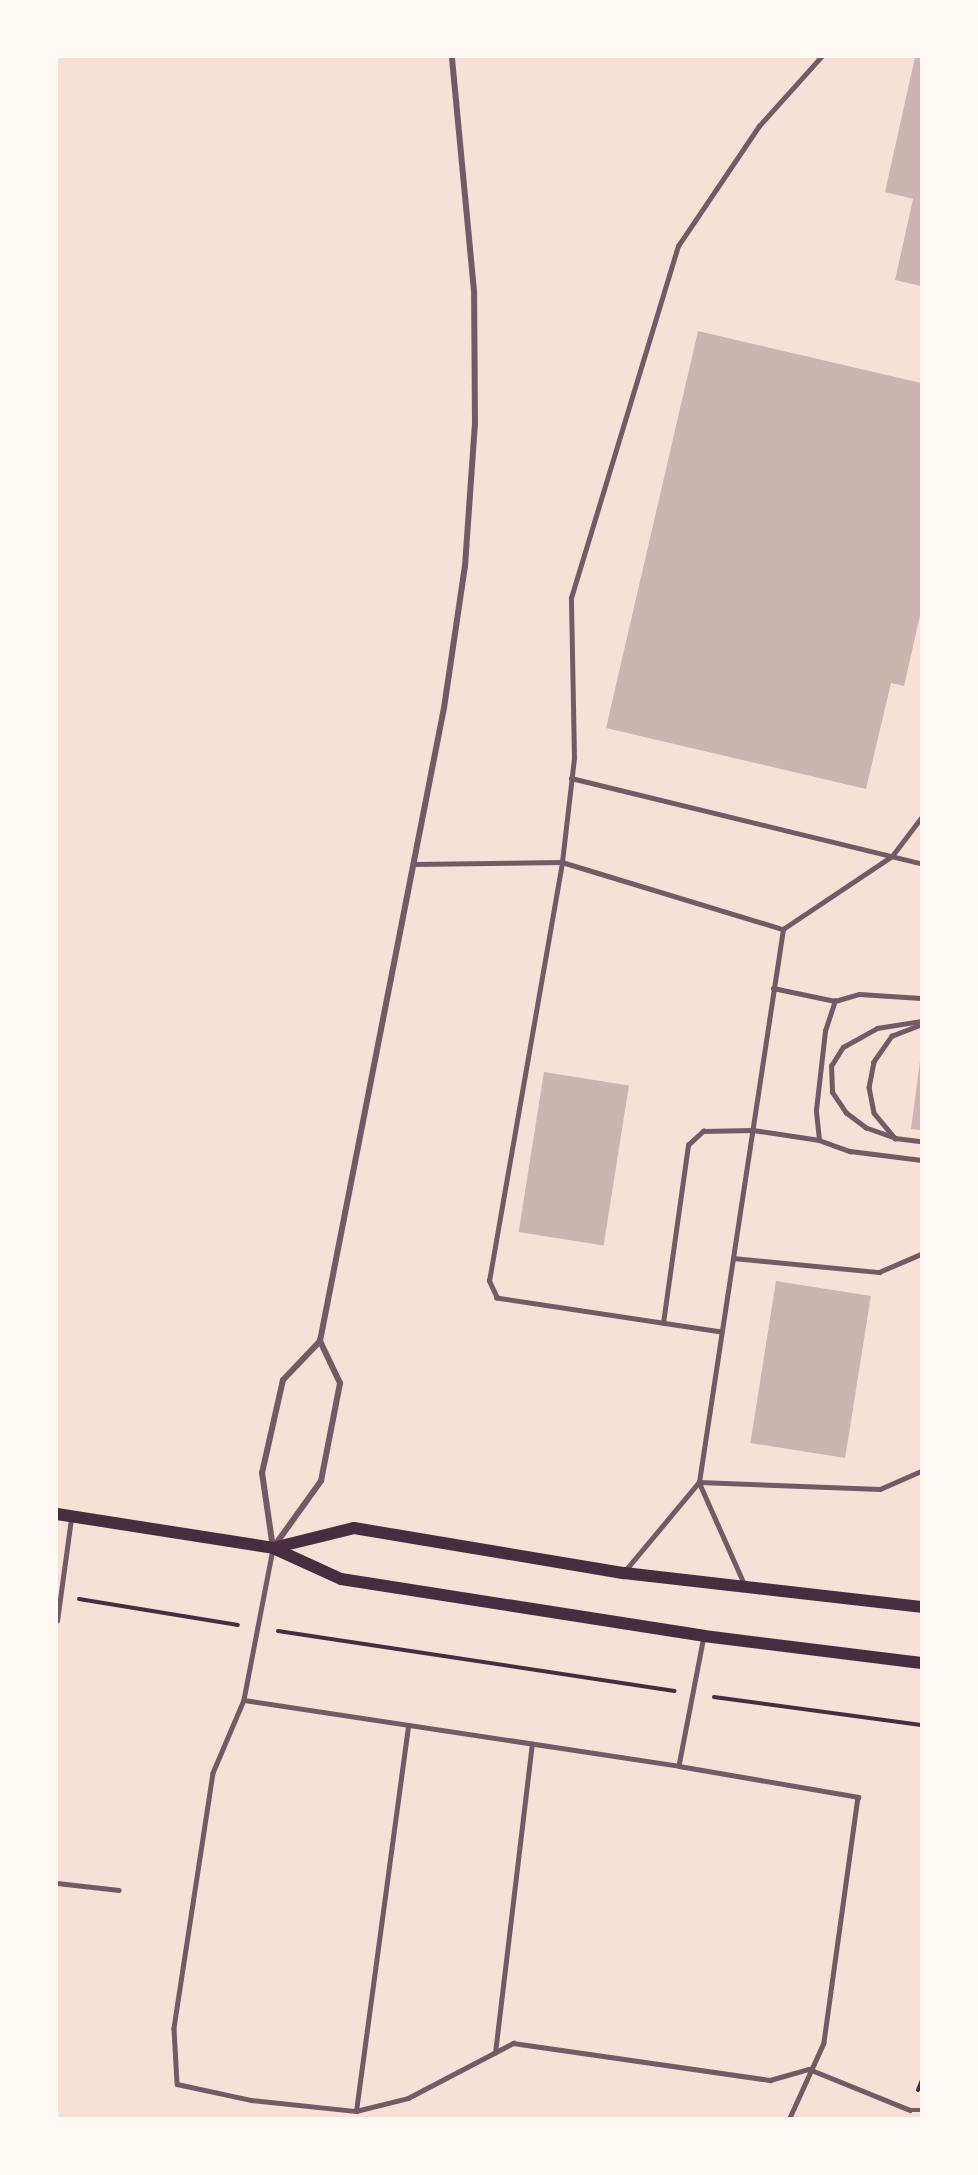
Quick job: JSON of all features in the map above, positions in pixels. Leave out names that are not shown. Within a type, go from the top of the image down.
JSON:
[{"type":"main road","points":[[57,1514],[273,1548],[341,1579],[704,1636],[921,1664]]},
{"type":"main road","points":[[273,1548],[354,1527],[624,1573],[744,1583],[921,1607]]},
{"type":"street","points":[[273,1548],[262,1473],[283,1380],[320,1341],[444,708],[465,566],[476,424],[472,230],[452,57]]},
{"type":"street","points":[[273,1548],[321,1480],[340,1383],[320,1341]]},
{"type":"lane","points":[[721,1332],[497,1298],[489,1281],[562,862],[571,778],[571,598],[678,246],[759,126],[821,57]]},
{"type":"lane","points":[[571,778],[921,863]]},
{"type":"lane","points":[[624,1573],[699,1482],[783,929],[892,856],[921,818]]},
{"type":"lane","points":[[413,864],[562,862],[783,929]]},
{"type":"lane","points":[[773,988],[835,1001],[859,994],[921,998]]},
{"type":"lane","points":[[819,1140],[816,1110],[825,1031],[835,1001]]},
{"type":"lane","points":[[921,1023],[877,1028],[843,1047],[831,1066],[832,1092],[846,1113],[866,1128],[895,1138],[921,1141]]},
{"type":"lane","points":[[895,1138],[874,1113],[869,1087],[874,1062],[892,1036],[921,1023]]},
{"type":"lane","points":[[663,1323],[688,1145],[703,1131],[753,1130],[819,1140],[850,1151],[921,1160]]},
{"type":"lane","points":[[733,1258],[879,1272],[921,1254]]},
{"type":"lane","points":[[699,1482],[880,1489],[921,1471]]},
{"type":"lane","points":[[699,1482],[744,1583]]},
{"type":"lane","points":[[57,1621],[72,1516]]},
{"type":"lane","points":[[273,1548],[244,1700],[213,1773],[174,2028],[177,2084],[252,2100],[356,2111],[408,2098],[513,2043],[770,2080],[809,2069],[910,2110],[921,2110]]},
{"type":"lane","points":[[679,1766],[691,1694],[704,1636]]},
{"type":"lane","points":[[244,1700],[679,1766],[858,1797],[824,2043],[809,2069],[790,2118]]},
{"type":"lane","points":[[356,2111],[408,1725]]},
{"type":"lane","points":[[495,2052],[532,1744]]},
{"type":"lane","points":[[57,1883],[119,1890]]},
{"type":"path","points":[[61,1596],[691,1694],[921,1725]]},
{"type":"building","points":[[915,57],[921,57],[921,286],[895,280],[913,199],[885,192]]},
{"type":"building","points":[[698,331],[921,383],[921,611],[904,686],[891,683],[866,789],[606,728]]},
{"type":"building","points":[[921,1061],[921,1130],[911,1129]]},
{"type":"building","points":[[544,1072],[629,1085],[604,1245],[519,1232]]},
{"type":"building","points":[[776,1281],[871,1296],[845,1458],[750,1443]]}]
